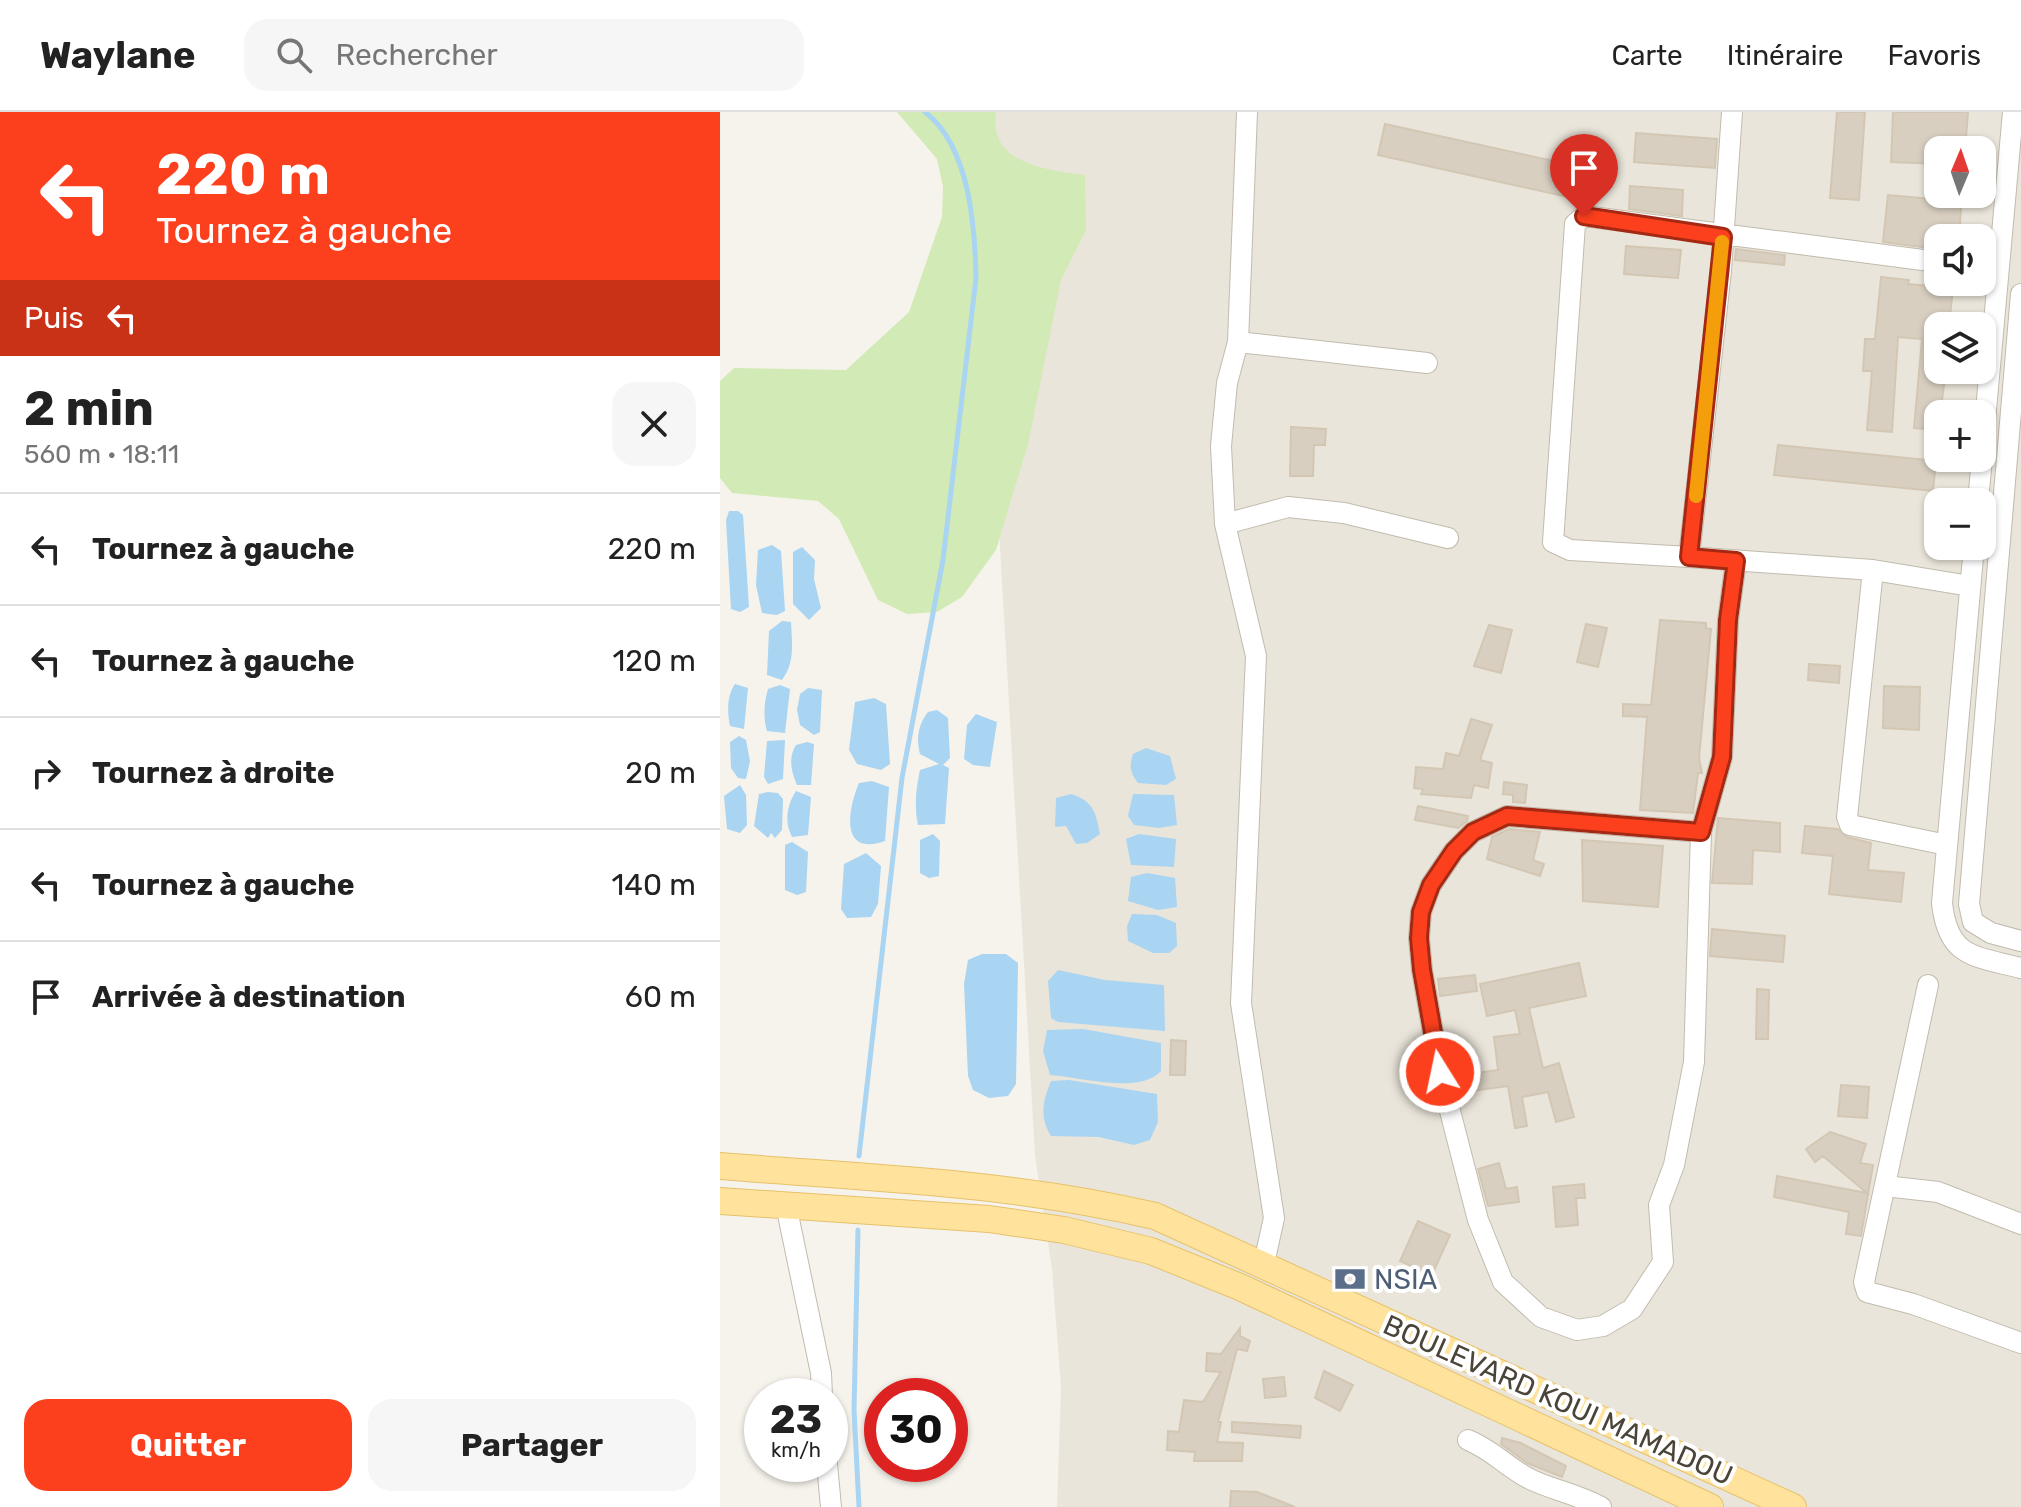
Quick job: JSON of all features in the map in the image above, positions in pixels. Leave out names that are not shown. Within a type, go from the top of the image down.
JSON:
[{"type":"main road","name":"BOULEVARD KOUI MAMADOU","points":[[720,1166],[1001,1186],[1073,1197],[1155,1216],[1264,1263],[1793,1507]]},
{"type":"main road","name":"BOULEVARD KOUI MAMADOU","points":[[720,1201],[989,1219],[1064,1230],[1151,1251],[1240,1287],[1694,1504]]},
{"type":"street","points":[[1247,112],[1238,342],[1227,383],[1221,446],[1225,524],[1256,656],[1241,1003],[1274,1218],[1264,1263]]},
{"type":"street","points":[[1689,557],[1723,237],[1732,112]]},
{"type":"street","points":[[1996,227],[2013,112]]},
{"type":"street","points":[[1924,260],[1723,237],[1584,216],[1575,224],[1553,542],[1570,550],[1873,570],[1970,586]]},
{"type":"street","points":[[2021,294],[1969,904],[1973,922],[1991,933],[2021,941]]},
{"type":"street","points":[[1984,400],[1989,296]]},
{"type":"street","points":[[1238,342],[1427,363]]},
{"type":"street","points":[[1225,524],[1288,507],[1344,513],[1448,538]]},
{"type":"street","points":[[1973,560],[1942,903],[1945,930],[1957,946],[1968,952],[2021,968]]},
{"type":"street","points":[[1701,832],[1507,816],[1473,832],[1454,851],[1431,885],[1421,912],[1419,938],[1422,970],[1440,1072],[1478,1220],[1503,1282],[1541,1317],[1577,1330],[1603,1326],[1632,1309],[1663,1262],[1659,1205],[1674,1165],[1694,1062],[1701,832],[1722,757],[1728,620],[1736,561]]},
{"type":"street","points":[[1873,570],[1847,817],[1850,825],[1947,845]]},
{"type":"street","points":[[1945,930],[1973,922]]},
{"type":"street","points":[[1928,985],[1864,1282],[1867,1292],[1913,1304],[2021,1343]]},
{"type":"street","points":[[1885,1186],[1938,1192],[2019,1217]]},
{"type":"street","points":[[786,1205],[821,1378]]},
{"type":"street","points":[[1468,1440],[1484,1446],[1528,1479],[1562,1488],[1601,1507]]},
{"type":"street","points":[[829,1482],[831,1507]]},
{"type":"shaded area","points":[[975,112],[2021,112],[2021,1507],[1057,1507],[1061,1387],[1052,1269],[1035,1155]]},
{"type":"green space","points":[[897,112],[996,112],[996,129],[1001,143],[1011,153],[1038,167],[1085,175],[1086,230],[1061,280],[1028,444],[996,550],[962,597],[937,612],[907,614],[878,600],[839,519],[818,501],[732,493],[720,478],[720,381],[734,368],[846,370],[909,312],[942,217],[943,187],[937,159]]},
{"type":"water","points":[[729,511],[738,511],[743,515],[749,607],[740,612],[731,609],[726,520]]},
{"type":"water","points":[[772,545],[781,551],[785,611],[777,615],[762,613],[756,585],[758,550]]},
{"type":"water","points":[[802,547],[815,560],[814,579],[821,608],[809,620],[793,604],[793,552]]},
{"type":"water","points":[[782,621],[791,622],[792,646],[789,667],[782,680],[767,675],[769,631]]},
{"type":"water","points":[[735,684],[748,688],[744,729],[730,726],[728,704]]},
{"type":"water","points":[[780,685],[790,689],[785,733],[767,731],[765,721],[768,689]]},
{"type":"water","points":[[808,688],[822,690],[820,732],[814,735],[800,725],[797,710],[800,694]]},
{"type":"water","points":[[874,698],[886,704],[890,764],[881,770],[857,764],[849,750],[855,702]]},
{"type":"water","points":[[937,710],[948,718],[950,758],[943,765],[949,768],[945,824],[918,825],[916,798],[920,770],[939,764],[920,754],[919,732],[928,712]]},
{"type":"water","points":[[976,714],[997,722],[990,767],[973,765],[964,759],[967,725]]},
{"type":"water","points":[[739,736],[746,740],[750,761],[746,779],[738,778],[731,768],[730,742]]},
{"type":"water","points":[[785,740],[783,779],[768,784],[764,777],[767,741]]},
{"type":"water","points":[[814,744],[811,785],[797,785],[792,770],[792,755],[796,745]]},
{"type":"water","points":[[1146,748],[1170,756],[1176,779],[1166,785],[1138,783],[1131,769],[1133,754]]},
{"type":"water","points":[[872,781],[889,787],[885,841],[870,844],[854,837],[850,817],[859,783]]},
{"type":"water","points":[[740,785],[746,795],[747,825],[740,833],[727,829],[724,796]]},
{"type":"water","points":[[796,791],[811,797],[808,835],[792,837],[788,814]]},
{"type":"water","points":[[778,793],[783,799],[782,830],[775,838],[771,833],[768,838],[754,826],[759,794]]},
{"type":"water","points":[[1071,794],[1089,804],[1097,819],[1100,834],[1087,843],[1076,844],[1066,826],[1055,827],[1056,798]]},
{"type":"water","points":[[1133,794],[1174,795],[1177,825],[1159,828],[1134,825],[1128,816]]},
{"type":"water","points":[[933,834],[940,841],[939,876],[929,878],[920,873],[920,840]]},
{"type":"water","points":[[1139,834],[1176,839],[1174,867],[1131,865],[1126,839]]},
{"type":"water","points":[[792,842],[808,852],[806,892],[797,895],[785,890],[785,845]]},
{"type":"water","points":[[866,853],[881,866],[878,904],[871,917],[847,918],[841,909],[844,864]]},
{"type":"water","points":[[1147,873],[1175,878],[1177,907],[1158,910],[1128,901],[1131,877]]},
{"type":"water","points":[[1132,914],[1157,915],[1176,923],[1177,946],[1169,953],[1153,953],[1128,941],[1127,926]]},
{"type":"water","points":[[982,954],[1006,954],[1018,963],[1016,1084],[1008,1096],[989,1098],[973,1090],[968,1076],[964,984],[968,960]]},
{"type":"water","points":[[1058,970],[1105,980],[1164,985],[1165,1031],[1058,1022],[1051,1018],[1048,981]]},
{"type":"water","points":[[1083,1029],[1161,1043],[1161,1071],[1151,1078],[1124,1083],[1050,1075],[1043,1051],[1047,1030]]},
{"type":"water","points":[[1069,1080],[1157,1094],[1158,1122],[1150,1140],[1134,1145],[1099,1137],[1051,1136],[1044,1115],[1046,1095],[1051,1081]]},
{"type":"building","points":[[1837,112],[1865,112],[1859,200],[1830,198]]},
{"type":"building","points":[[1893,112],[1968,112],[1966,136],[1924,136],[1924,163],[1891,162]]},
{"type":"building","points":[[1385,124],[1599,171],[1591,202],[1378,155]]},
{"type":"building","points":[[1636,133],[1717,139],[1715,168],[1634,162]]},
{"type":"building","points":[[1630,186],[1683,190],[1682,216],[1629,209]]},
{"type":"building","points":[[1888,195],[1924,198],[1924,208],[1961,208],[1960,224],[1924,224],[1924,247],[1883,242]]},
{"type":"building","points":[[1626,246],[1681,250],[1678,278],[1624,274]]},
{"type":"building","points":[[1736,249],[1785,255],[1784,265],[1735,260]]},
{"type":"building","points":[[1881,277],[1909,280],[1908,284],[1924,285],[1924,296],[1952,296],[1950,312],[1924,312],[1924,384],[1944,384],[1942,400],[1924,400],[1924,429],[1914,428],[1922,339],[1898,337],[1892,432],[1867,430],[1872,371],[1863,371],[1865,339],[1875,339]]},
{"type":"building","points":[[1291,427],[1326,429],[1325,445],[1314,445],[1313,476],[1290,476]]},
{"type":"building","points":[[1778,445],[1924,460],[1924,472],[1935,472],[1933,488],[1924,490],[1774,475]]},
{"type":"building","points":[[1660,620],[1706,623],[1706,628],[1711,629],[1699,758],[1702,773],[1698,773],[1693,813],[1640,810],[1647,717],[1623,716],[1623,704],[1651,705]]},
{"type":"building","points":[[1586,624],[1607,628],[1598,667],[1577,662]]},
{"type":"building","points":[[1489,625],[1512,630],[1501,673],[1474,666]]},
{"type":"building","points":[[1809,664],[1840,666],[1839,683],[1808,680]]},
{"type":"building","points":[[1884,686],[1920,687],[1919,730],[1883,728]]},
{"type":"building","points":[[1471,719],[1492,725],[1480,760],[1492,763],[1488,788],[1474,785],[1471,798],[1421,794],[1423,789],[1414,788],[1416,767],[1443,769],[1446,753],[1459,756]]},
{"type":"building","points":[[1504,782],[1527,785],[1525,803],[1513,802],[1513,795],[1503,794]]},
{"type":"building","points":[[1418,806],[1468,816],[1467,821],[1458,828],[1415,820]]},
{"type":"building","points":[[1718,818],[1780,823],[1780,852],[1753,850],[1752,884],[1712,883]]},
{"type":"building","points":[[1805,826],[1838,829],[1847,837],[1871,843],[1868,870],[1904,873],[1901,902],[1829,894],[1833,856],[1802,853]]},
{"type":"building","points":[[1509,829],[1540,832],[1533,860],[1544,864],[1540,876],[1487,859],[1492,837]]},
{"type":"building","points":[[1582,840],[1663,846],[1658,907],[1583,901]]},
{"type":"building","points":[[1712,929],[1785,936],[1783,962],[1710,956]]},
{"type":"building","points":[[1579,963],[1586,996],[1529,1008],[1543,1068],[1559,1063],[1574,1117],[1556,1122],[1548,1092],[1522,1097],[1527,1126],[1515,1128],[1508,1086],[1465,1092],[1462,1075],[1498,1070],[1494,1037],[1520,1034],[1515,1010],[1487,1016],[1480,984]]},
{"type":"building","points":[[1475,975],[1477,991],[1440,996],[1438,979]]},
{"type":"building","points":[[1757,989],[1769,990],[1768,1039],[1756,1039]]},
{"type":"building","points":[[1171,1040],[1186,1041],[1185,1075],[1170,1075]]},
{"type":"building","points":[[1841,1085],[1869,1087],[1867,1118],[1838,1116]]},
{"type":"building","points":[[1830,1132],[1866,1144],[1860,1163],[1873,1165],[1861,1236],[1846,1234],[1849,1212],[1774,1197],[1777,1176],[1867,1193],[1823,1156],[1815,1162],[1806,1149]]},
{"type":"building","points":[[1499,1163],[1506,1189],[1517,1187],[1519,1202],[1488,1206],[1478,1169]]},
{"type":"building","points":[[1584,1184],[1585,1198],[1576,1198],[1578,1225],[1556,1227],[1553,1187]]},
{"type":"building","points":[[1418,1221],[1450,1235],[1432,1275],[1400,1261]]},
{"type":"building","points":[[1240,1328],[1240,1336],[1250,1341],[1247,1351],[1237,1349],[1218,1422],[1221,1422],[1217,1442],[1243,1443],[1242,1461],[1194,1461],[1195,1452],[1167,1450],[1168,1431],[1179,1432],[1184,1400],[1203,1402],[1221,1372],[1206,1371],[1207,1353],[1221,1354]]},
{"type":"building","points":[[1324,1371],[1353,1385],[1340,1411],[1315,1398]]},
{"type":"building","points":[[1284,1377],[1286,1396],[1265,1398],[1263,1379]]},
{"type":"building","points":[[1232,1422],[1301,1426],[1300,1438],[1232,1432]]},
{"type":"building","points":[[1502,1438],[1521,1443],[1566,1466],[1562,1477],[1527,1463],[1501,1444]]},
{"type":"building","points":[[1231,1491],[1257,1492],[1295,1507],[1230,1507]]},
{"type":"waterway","points":[[859,1156],[902,778],[943,560],[976,278],[971,212],[961,166],[940,127],[925,112]]},
{"type":"waterway","points":[[858,1230],[854,1410],[859,1507]]},
{"type":"slow traffic","points":[[1696,496],[1722,242]]},
{"type":"place","name":"NSIA","points":[[1350,1279]]},
{"type":"route","points":[[1440,1072],[1419,938],[1421,912],[1431,885],[1454,851],[1473,832],[1492,820],[1507,816],[1701,832],[1722,757],[1728,620],[1736,561],[1689,557],[1723,237],[1584,216]]}]
